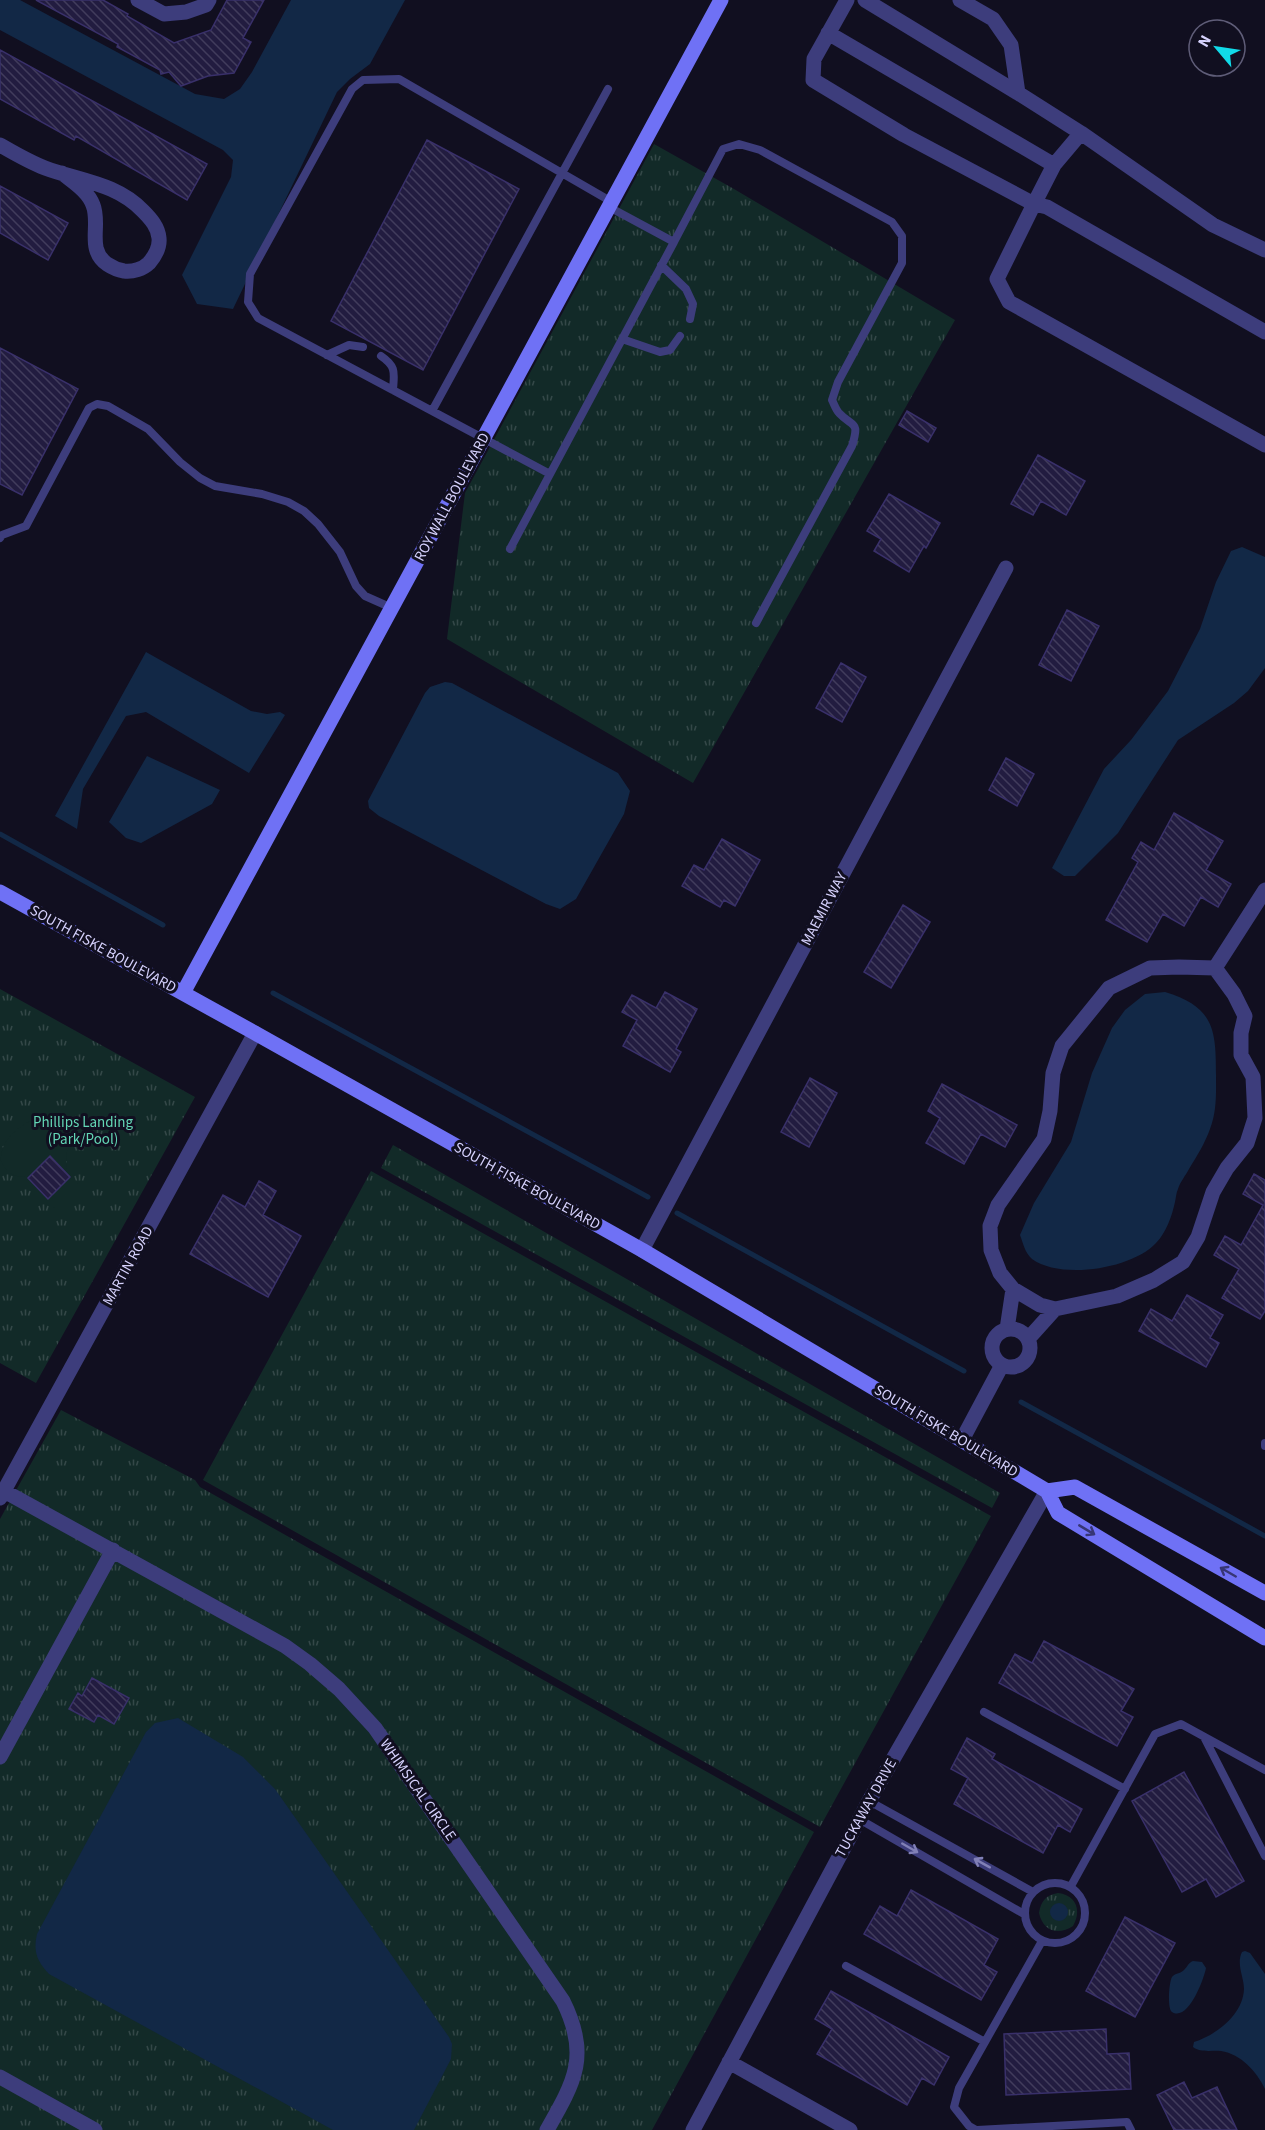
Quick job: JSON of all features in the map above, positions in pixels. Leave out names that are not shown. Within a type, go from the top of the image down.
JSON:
[{"type":"main road","name":"ROY WALL BOULEVARD","points":[[183,993],[721,0]]},
{"type":"main road","name":"SOUTH FISKE BOULEVARD","points":[[0,892],[642,1250],[1047,1491],[1058,1513],[1265,1638]]},
{"type":"main road","points":[[1047,1491],[1075,1487],[1265,1593]]},
{"type":"street","points":[[138,0],[164,14],[186,12],[206,5],[209,0]]},
{"type":"street","points":[[847,0],[814,59],[813,80],[904,135],[1034,204],[1047,207],[1265,332]]},
{"type":"street","points":[[865,0],[1081,133],[1213,225],[1265,250]]},
{"type":"street","points":[[960,0],[993,19],[1011,45],[1018,93]]},
{"type":"street","points":[[828,33],[1054,165]]},
{"type":"street","points":[[1081,133],[1054,165],[997,279],[1009,302],[1265,445]]},
{"type":"street","points":[[0,145],[45,168],[62,173],[108,187],[127,196],[151,218],[158,231],[160,241],[158,249],[146,266],[138,270],[122,271],[104,262],[94,244],[96,217],[94,206],[89,197],[62,173]]},
{"type":"street","name":"MAEMIR WAY","points":[[642,1250],[1006,568]]},
{"type":"street","points":[[1215,968],[1265,890]]},
{"type":"street","points":[[1150,968],[1215,968],[1234,994],[1245,1016],[1241,1033],[1241,1055],[1253,1077],[1255,1118],[1247,1143],[1227,1168],[1213,1192],[1198,1236],[1183,1262],[1154,1280],[1117,1296],[1055,1309],[1029,1300],[1013,1289],[1000,1273],[991,1250],[990,1226],[998,1205],[1044,1139],[1050,1111],[1053,1073],[1062,1046],[1109,988],[1150,968]]},
{"type":"street","name":"MARTIN ROAD","points":[[2,1495],[255,1033]]},
{"type":"street","points":[[1007,1329],[1013,1289]]},
{"type":"street","points":[[1028,1340],[1055,1309]]},
{"type":"street","points":[[1007,1329],[1019,1331],[1028,1340],[1029,1351],[1024,1361],[1014,1366],[1002,1365],[994,1356],[992,1345],[997,1335],[1007,1329]]},
{"type":"street","points":[[962,1440],[1002,1365]]},
{"type":"street","name":"TUCKAWAY DRIVE","points":[[693,2130],[859,1819],[1047,1491]]},
{"type":"street","name":"WHIMSICAL CIRCLE","points":[[2,1495],[113,1550],[285,1646],[339,1689],[375,1728],[502,1910],[571,2016],[576,2032],[576,2066],[570,2086],[547,2130]]},
{"type":"street","points":[[0,1757],[113,1550]]},
{"type":"street","points":[[729,2062],[850,2130]]},
{"type":"street","points":[[0,2077],[95,2130]]},
{"type":"lane","points":[[550,474],[258,318],[248,302],[250,274],[352,89],[363,80],[399,79],[563,173],[610,205],[674,242]]},
{"type":"lane","points":[[432,411],[608,89]]},
{"type":"lane","points":[[510,549],[723,149],[739,144],[760,150],[892,222],[902,236],[902,262],[838,382],[832,400],[838,412],[853,422],[856,433],[852,446],[756,623]]},
{"type":"lane","points":[[661,265],[686,289],[693,304],[690,319]]},
{"type":"lane","points":[[622,339],[660,352],[670,350],[680,336]]},
{"type":"lane","points":[[327,355],[349,345],[363,346]]},
{"type":"lane","points":[[381,356],[390,363],[394,371],[393,390]]},
{"type":"lane","points":[[0,538],[2,535],[26,526],[89,408],[97,404],[108,406],[148,429],[180,462],[200,478],[215,486],[262,494],[288,502],[304,511],[318,524],[340,552],[356,586],[365,596],[392,608]]},
{"type":"lane","points":[[984,1712],[1125,1789]]},
{"type":"lane","points":[[1071,1886],[1155,1734],[1181,1724],[1265,1770]]},
{"type":"lane","points":[[1203,1736],[1265,1856]]},
{"type":"lane","points":[[869,1801],[1033,1892]]},
{"type":"lane","points":[[859,1819],[1024,1914]]},
{"type":"lane","points":[[1061,1883],[1071,1886],[1081,1897],[1085,1907],[1084,1923],[1079,1933],[1071,1940],[1062,1943],[1052,1944],[1042,1941],[1026,1924],[1024,1914],[1027,1901],[1040,1886],[1061,1883]]},
{"type":"lane","points":[[1042,1941],[959,2088],[954,2107],[969,2126],[977,2130],[1127,2122],[1131,2130]]},
{"type":"lane","points":[[846,1966],[985,2042]]},
{"type":"green space","points":[[654,144],[955,320],[693,783],[447,639],[465,493]]},
{"type":"green space","name":"Phillips Landing (Park/Pool)","points":[[0,989],[195,1097],[36,1383],[0,1363]]},
{"type":"green space","points":[[41,1115],[62,1120],[69,1128],[72,1139],[67,1152],[66,1172],[78,1183],[54,1208],[24,1176],[10,1173],[1,1161],[4,1145],[8,1139],[20,1128]]},
{"type":"green space","points":[[393,1145],[1000,1493],[992,1508],[381,1168]]},
{"type":"green space","points":[[371,1171],[991,1516],[820,1827],[203,1480]]},
{"type":"green space","points":[[61,1410],[195,1480],[200,1487],[814,1832],[652,2130],[0,2130],[0,1519]]},
{"type":"green space","points":[[1058,1893],[1073,1900],[1077,1909],[1073,1926],[1062,1931],[1048,1928],[1039,1913],[1045,1899]]},
{"type":"water","points":[[0,0],[20,0],[195,94],[224,99],[240,89],[252,72],[291,0],[405,0],[370,64],[337,92],[233,309],[197,304],[182,275],[231,177],[233,160],[223,150],[0,30]]},
{"type":"water","points":[[1242,547],[1265,557],[1265,668],[1248,691],[1234,703],[1178,740],[1118,833],[1075,876],[1064,876],[1052,868],[1104,769],[1131,740],[1168,691],[1200,629],[1216,582],[1231,551]]},
{"type":"water","points":[[146,652],[251,711],[267,714],[280,712],[285,715],[249,773],[146,712],[126,716],[83,789],[77,829],[55,816]]},
{"type":"water","points":[[445,682],[452,683],[618,773],[630,791],[624,814],[576,899],[560,909],[546,904],[379,816],[369,808],[368,801],[425,693],[430,687]]},
{"type":"water","points":[[147,756],[220,790],[212,804],[141,843],[126,838],[109,822]]},
{"type":"water","points":[[1165,992],[1194,1005],[1203,1013],[1213,1032],[1216,1059],[1214,1116],[1201,1149],[1179,1186],[1166,1229],[1160,1239],[1145,1252],[1114,1265],[1096,1269],[1060,1269],[1032,1259],[1024,1248],[1020,1235],[1034,1203],[1071,1142],[1092,1073],[1112,1028],[1125,1010],[1145,994]]},
{"type":"water","points":[[178,1718],[243,1757],[275,1789],[449,2037],[452,2044],[451,2059],[414,2130],[333,2130],[49,1974],[39,1960],[36,1951],[37,1934],[146,1732],[155,1723]]},
{"type":"water","points":[[1055,1903],[1063,1903],[1068,1908],[1066,1919],[1055,1921],[1050,1916],[1050,1908]]},
{"type":"water","points":[[1245,1951],[1250,1953],[1265,1974],[1265,2089],[1258,2076],[1242,2060],[1221,2051],[1203,2051],[1193,2047],[1194,2042],[1227,2023],[1239,2007],[1244,1989],[1240,1957]]},
{"type":"water","points":[[1193,1961],[1202,1962],[1206,1968],[1202,1981],[1194,1998],[1184,2011],[1172,2012],[1169,2006],[1169,1995],[1172,1977]]},
{"type":"building","points":[[36,0],[103,0],[174,43],[211,30],[227,0],[264,0],[243,38],[251,42],[234,73],[208,76],[181,86],[169,72],[161,74],[160,70],[117,47],[118,44]]},
{"type":"building","points":[[0,50],[207,164],[187,200],[76,136],[74,140],[0,99]]},
{"type":"building","points":[[427,140],[519,189],[423,370],[331,321]]},
{"type":"building","points":[[0,186],[68,223],[48,260],[0,233]]},
{"type":"building","points":[[0,348],[78,389],[22,495],[0,484]]},
{"type":"building","points":[[907,411],[936,428],[928,442],[899,425]]},
{"type":"building","points":[[1038,455],[1085,481],[1066,515],[1041,501],[1033,515],[1011,504]]},
{"type":"building","points":[[889,494],[940,523],[909,572],[874,551],[881,539],[867,531]]},
{"type":"building","points":[[1067,610],[1099,626],[1071,681],[1039,665]]},
{"type":"building","points":[[841,663],[866,677],[842,722],[816,708]]},
{"type":"building","points":[[1006,758],[1034,774],[1017,806],[989,790]]},
{"type":"building","points":[[1174,813],[1223,841],[1206,870],[1231,884],[1218,907],[1201,897],[1184,926],[1163,914],[1147,942],[1106,920],[1138,862],[1132,858],[1141,842],[1154,850]]},
{"type":"building","points":[[722,839],[760,860],[735,906],[724,900],[720,907],[682,886],[694,865],[704,870]]},
{"type":"building","points":[[903,905],[930,922],[891,988],[864,972]]},
{"type":"building","points":[[665,992],[697,1009],[676,1049],[681,1052],[670,1072],[623,1046],[637,1020],[622,1012],[632,995],[656,1008]]},
{"type":"building","points":[[810,1078],[837,1093],[809,1147],[781,1132]]},
{"type":"building","points":[[942,1084],[1017,1125],[1005,1147],[981,1134],[964,1164],[926,1143],[940,1118],[928,1111]]},
{"type":"building","points":[[50,1156],[70,1177],[48,1199],[28,1178]]},
{"type":"building","points":[[1254,1174],[1265,1180],[1265,1311],[1260,1319],[1222,1298],[1239,1269],[1214,1255],[1225,1236],[1241,1245],[1263,1205],[1243,1194]]},
{"type":"building","points":[[259,1181],[276,1191],[263,1215],[301,1236],[268,1297],[190,1254],[223,1195],[245,1207]]},
{"type":"building","points":[[1187,1295],[1223,1315],[1210,1338],[1219,1343],[1206,1367],[1139,1331],[1151,1309],[1172,1321]]},
{"type":"building","points":[[1044,1641],[1134,1689],[1121,1711],[1133,1717],[1117,1746],[999,1683],[1015,1654],[1032,1663]]},
{"type":"building","points":[[92,1678],[129,1698],[114,1724],[98,1715],[94,1722],[69,1709],[78,1693],[82,1696]]},
{"type":"building","points":[[967,1738],[995,1754],[992,1759],[1082,1809],[1070,1832],[1058,1825],[1043,1853],[954,1804],[968,1778],[951,1769]]},
{"type":"building","points":[[1184,1772],[1244,1881],[1216,1897],[1206,1879],[1182,1892],[1132,1801]]},
{"type":"building","points":[[911,1890],[998,1939],[984,1965],[997,1972],[981,2000],[864,1934],[880,1906],[897,1916]]},
{"type":"building","points":[[1125,1917],[1175,1943],[1135,2017],[1086,1991]]},
{"type":"building","points":[[831,1991],[949,2057],[934,2085],[922,2078],[907,2105],[817,2054],[832,2029],[815,2019]]},
{"type":"building","points":[[1106,2029],[1107,2054],[1129,2053],[1131,2089],[1006,2095],[1004,2034]]},
{"type":"building","points":[[1184,2082],[1192,2098],[1217,2087],[1237,2130],[1174,2130],[1157,2095]]},
{"type":"waterway","points":[[0,834],[163,925]]},
{"type":"waterway","points":[[273,993],[648,1197]]},
{"type":"waterway","points":[[677,1213],[964,1371]]},
{"type":"waterway","points":[[1021,1402],[1265,1536]]}]
